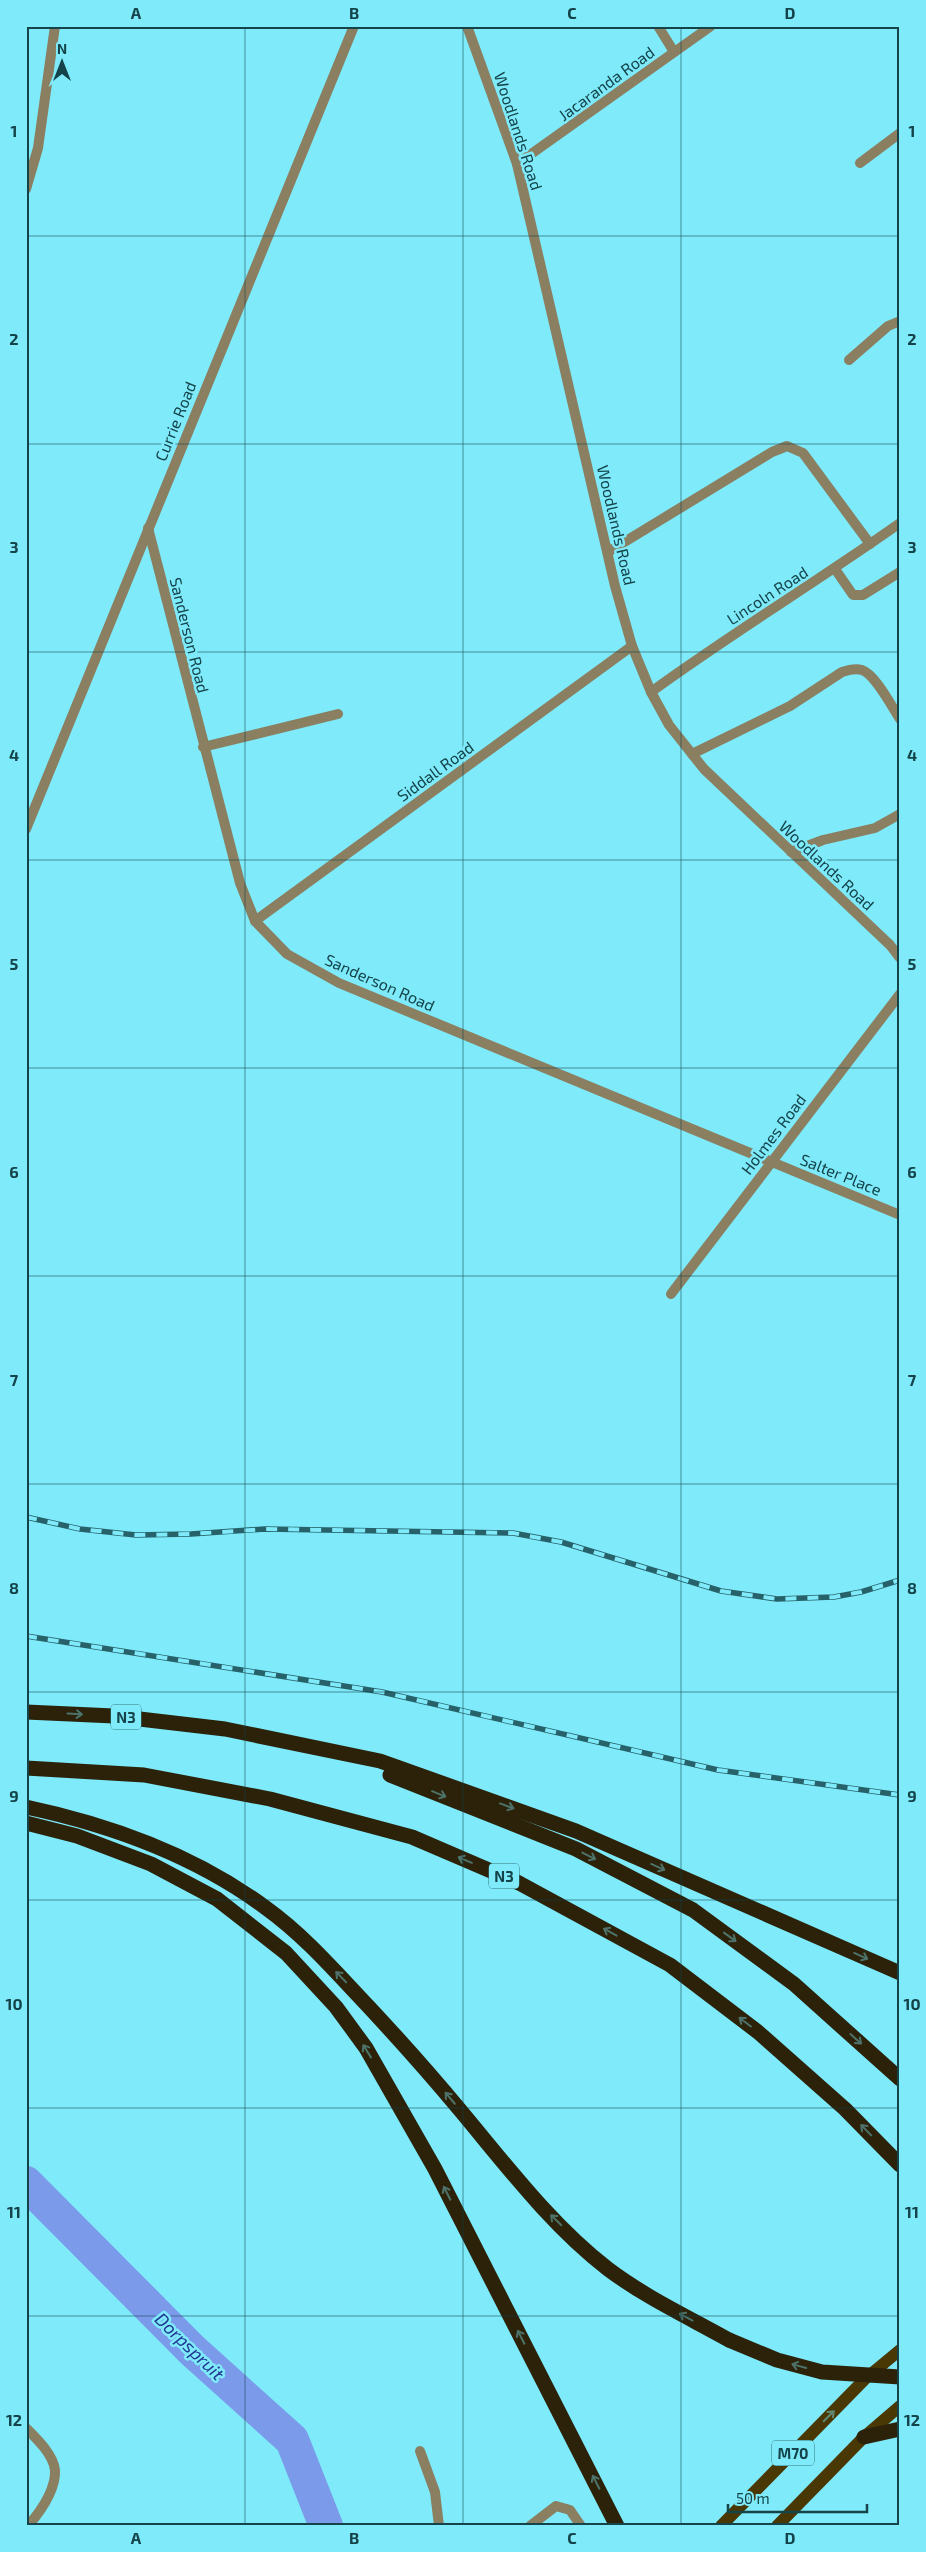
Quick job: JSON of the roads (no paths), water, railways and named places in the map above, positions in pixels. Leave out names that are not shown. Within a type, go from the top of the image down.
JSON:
[{"type":"highway","name":"N3","points":[[26,1712],[114,1716],[225,1729],[379,1770],[576,1849],[693,1910],[794,1984],[900,2079]]},
{"type":"highway","points":[[225,1729],[380,1761],[576,1831],[900,1974]]},
{"type":"highway","name":"N3","points":[[26,1768],[144,1775],[270,1799],[412,1837],[519,1883],[670,1965],[766,2039],[845,2109],[900,2165]]},
{"type":"highway","points":[[26,1807],[80,1818],[140,1839],[217,1876],[266,1908],[310,1945],[399,2039],[508,2167],[571,2234],[607,2268],[644,2294],[729,2340],[777,2360],[822,2372],[900,2377]]},
{"type":"highway","points":[[26,1823],[77,1836],[151,1864],[217,1899],[286,1953],[336,2007],[366,2048],[435,2169],[617,2526]]},
{"type":"highway","points":[[864,2436],[900,2429]]},
{"type":"main road","name":"M70","points":[[721,2526],[866,2379],[900,2350]]},
{"type":"main road","name":"M70","points":[[777,2526],[864,2436],[900,2406]]},
{"type":"street","points":[[26,189],[38,148],[54,26]]},
{"type":"street","name":"Currie Road","points":[[26,829],[354,26]]},
{"type":"street","name":"Woodlands Road","points":[[467,26],[517,164],[608,552],[632,646],[651,692],[669,725],[704,769],[890,945],[900,958]]},
{"type":"street","points":[[658,26],[674,52]]},
{"type":"street","name":"Jacaranda Road","points":[[517,164],[711,26]]},
{"type":"street","points":[[860,163],[900,133]]},
{"type":"street","points":[[848,360],[888,326],[900,321]]},
{"type":"street","points":[[608,552],[772,452],[787,446],[803,453],[870,544]]},
{"type":"street","name":"Lincoln Road","points":[[651,692],[705,653],[835,569],[900,523]]},
{"type":"street","name":"Sanderson Road","points":[[148,528],[203,747],[240,883],[255,920],[287,954],[339,983],[770,1162]]},
{"type":"street","points":[[835,569],[853,595],[863,595],[900,572]]},
{"type":"street","name":"Siddall Road","points":[[255,920],[632,646]]},
{"type":"street","points":[[692,754],[790,706],[842,672],[852,669],[861,669],[870,675],[900,719]]},
{"type":"street","points":[[203,747],[338,714]]},
{"type":"street","points":[[791,852],[823,840],[875,828],[897,818],[900,814]]},
{"type":"street","name":"Holmes Road","points":[[671,1294],[900,994]]},
{"type":"street","name":"Salter Place","points":[[770,1162],[900,1215]]},
{"type":"street","points":[[26,2428],[50,2457],[55,2470],[50,2495],[28,2526]]},
{"type":"street","points":[[420,2451],[435,2492],[439,2526]]},
{"type":"street","points":[[530,2526],[556,2506],[570,2510],[581,2526]]},
{"type":"waterway","name":"Dorpspruit","points":[[26,2183],[192,2350],[292,2440],[326,2526]]},
{"type":"railway","points":[[26,1517],[80,1529],[136,1535],[191,1534],[265,1529],[513,1533],[561,1542],[721,1591],[777,1599],[834,1597],[861,1592],[900,1580]]},
{"type":"railway","points":[[26,1636],[382,1692],[718,1770],[900,1795]]}]
